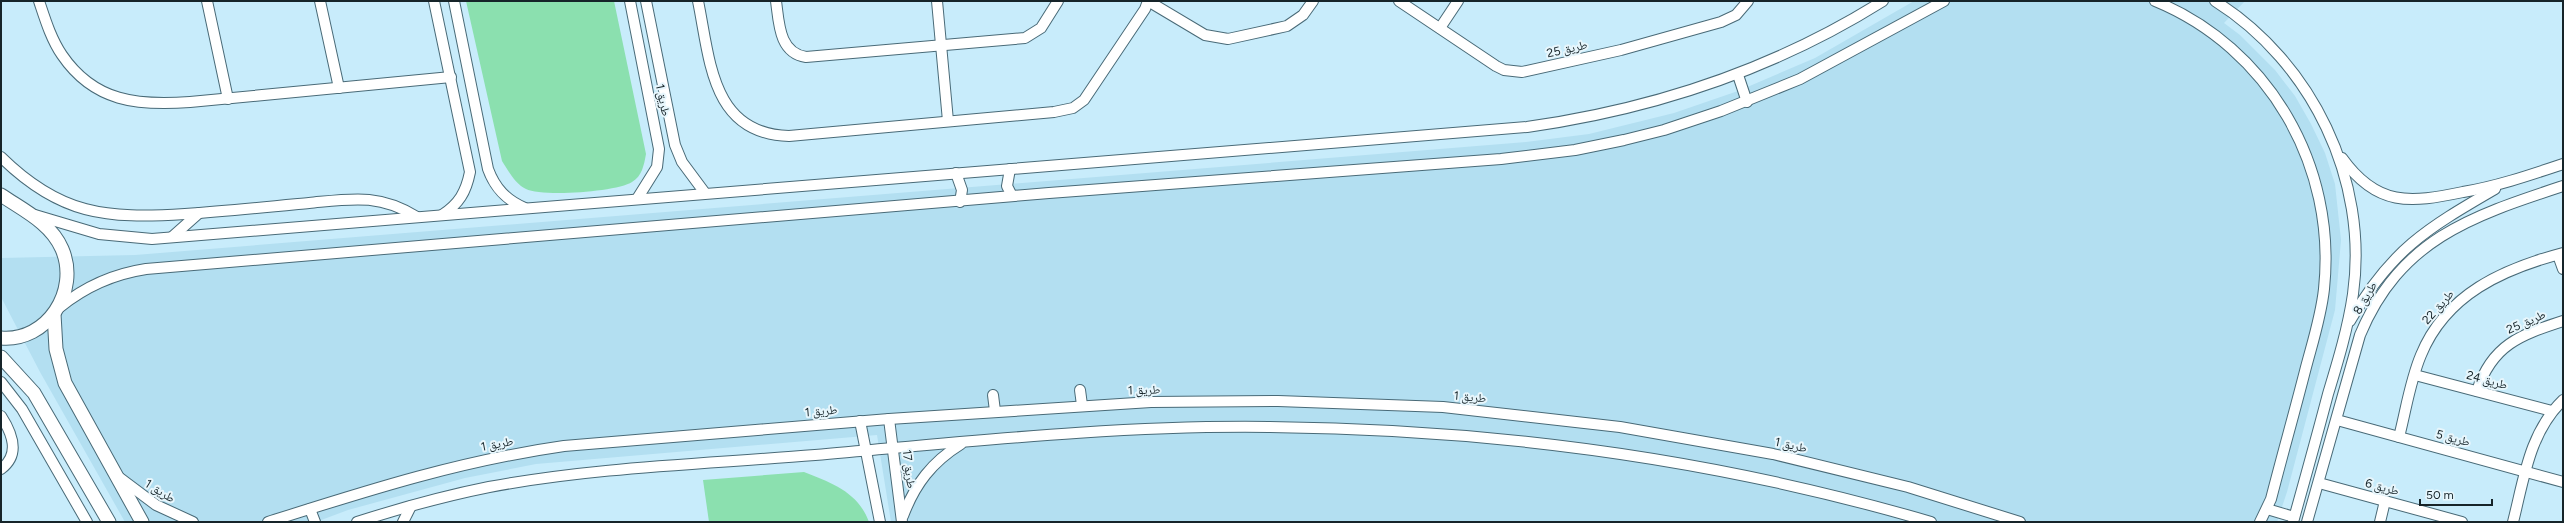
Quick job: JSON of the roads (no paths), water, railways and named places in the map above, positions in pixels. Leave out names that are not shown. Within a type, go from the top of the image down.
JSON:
[{"type":"street","points":[[39,1],[61,54],[82,76],[114,97],[135,103],[156,105],[451,77]]},
{"type":"street","points":[[207,1],[228,99]]},
{"type":"street","points":[[320,1],[338,88]]},
{"type":"street","points":[[434,1],[470,172],[467,185],[461,198],[441,216]]},
{"type":"street","points":[[454,1],[488,168],[498,189],[515,203],[526,208]]},
{"type":"street","name":"طريق 1","points":[[630,1],[659,149],[656,167],[637,199]]},
{"type":"street","name":"طريق 1","points":[[646,1],[675,145],[682,162],[705,193]]},
{"type":"street","points":[[698,1],[717,88],[733,114],[758,130],[789,136],[1061,111],[1079,104],[1095,85],[1148,1],[1205,35],[1228,40],[1287,26],[1303,15],[1313,1]]},
{"type":"street","points":[[776,1],[782,37],[789,49],[801,56],[941,46],[1025,38],[1041,28],[1058,1]]},
{"type":"street","points":[[937,1],[948,121]]},
{"type":"street","name":"طريق 25","points":[[1399,1],[1496,66],[1504,70],[1522,72],[1621,50],[1730,19],[1748,1]]},
{"type":"street","points":[[1440,28],[1458,1]]},
{"type":"street","points":[[30,214],[99,234],[125,238],[172,237],[1526,127],[1634,108],[1738,75],[1820,38],[1873,4],[1883,1]]},
{"type":"street","points":[[1,338],[28,334],[72,297],[100,281],[125,273],[146,269],[960,202],[1012,196],[1526,157],[1600,145],[1648,134],[1747,102],[1828,65],[1944,1]]},
{"type":"street","points":[[2155,1],[2203,26],[2232,48],[2257,73],[2279,101],[2297,131],[2311,164],[2320,198],[2326,259],[2319,319],[2267,509],[2260,522]]},
{"type":"street","points":[[2215,1],[2270,46],[2291,70],[2313,101],[2338,153],[2348,187],[2353,222],[2355,257],[2353,292],[2347,327],[2294,520],[2267,509]]},
{"type":"street","points":[[1738,75],[1747,102]]},
{"type":"street","points":[[2338,153],[2362,181],[2378,191],[2395,198],[2413,201],[2502,185],[2563,164]]},
{"type":"street","points":[[1,157],[39,189],[62,201],[87,210],[113,216],[139,218],[356,198],[388,202],[416,217]]},
{"type":"street","points":[[1010,169],[1007,186],[1012,196]]},
{"type":"street","points":[[956,173],[962,190],[960,202]]},
{"type":"street","points":[[2347,327],[2364,297],[2384,270],[2408,245],[2434,224],[2502,185]]},
{"type":"street","name":"طريق 8","points":[[2307,522],[2357,346],[2367,318],[2386,287],[2411,259],[2434,240],[2470,219],[2563,186]]},
{"type":"street","points":[[1,195],[30,214],[52,232],[62,249],[67,268],[66,286],[57,310],[56,349],[65,383],[142,522]]},
{"type":"street","points":[[172,237],[199,213]]},
{"type":"street","points":[[2560,254],[2563,269]]},
{"type":"street","name":"طريق 22","points":[[2399,437],[2415,375],[2429,338],[2439,323],[2462,298],[2500,274],[2560,254]]},
{"type":"street","name":"طريق 25","points":[[2477,391],[2491,362],[2508,344],[2529,332],[2563,321]]},
{"type":"street","points":[[1,357],[34,393],[109,522]]},
{"type":"street","name":"طريق 24","points":[[2415,375],[2552,411]]},
{"type":"street","points":[[1,382],[22,409],[83,520]]},
{"type":"street","points":[[1080,390],[1082,405]]},
{"type":"street","points":[[993,396],[995,412]]},
{"type":"street","points":[[2513,522],[2538,433],[2552,411],[2563,400]]},
{"type":"street","name":"طريق 1","points":[[268,522],[413,476],[532,451],[598,442],[1082,405],[1278,401],[1443,407],[1561,419],[1678,436],[1810,462],[1943,496],[2020,522]]},
{"type":"street","points":[[1,416],[9,430],[13,445],[9,460],[1,469]]},
{"type":"street","name":"طريق 17","points":[[889,419],[902,520]]},
{"type":"street","name":"طريق 5","points":[[2337,420],[2563,482]]},
{"type":"street","points":[[860,421],[880,522]]},
{"type":"street","points":[[360,522],[411,506],[492,487],[576,475],[963,443],[1146,430],[1267,427],[1471,437],[1603,452],[1735,474],[1842,497],[1931,522]]},
{"type":"street","points":[[902,520],[909,499],[927,472],[946,453],[963,443]]},
{"type":"street","name":"طريق 1","points":[[116,475],[156,505],[193,522]]},
{"type":"street","name":"طريق 6","points":[[2319,483],[2462,522]]},
{"type":"street","points":[[2380,522],[2385,501]]},
{"type":"street","points":[[403,522],[411,506]]},
{"type":"street","points":[[310,509],[315,522]]}]
